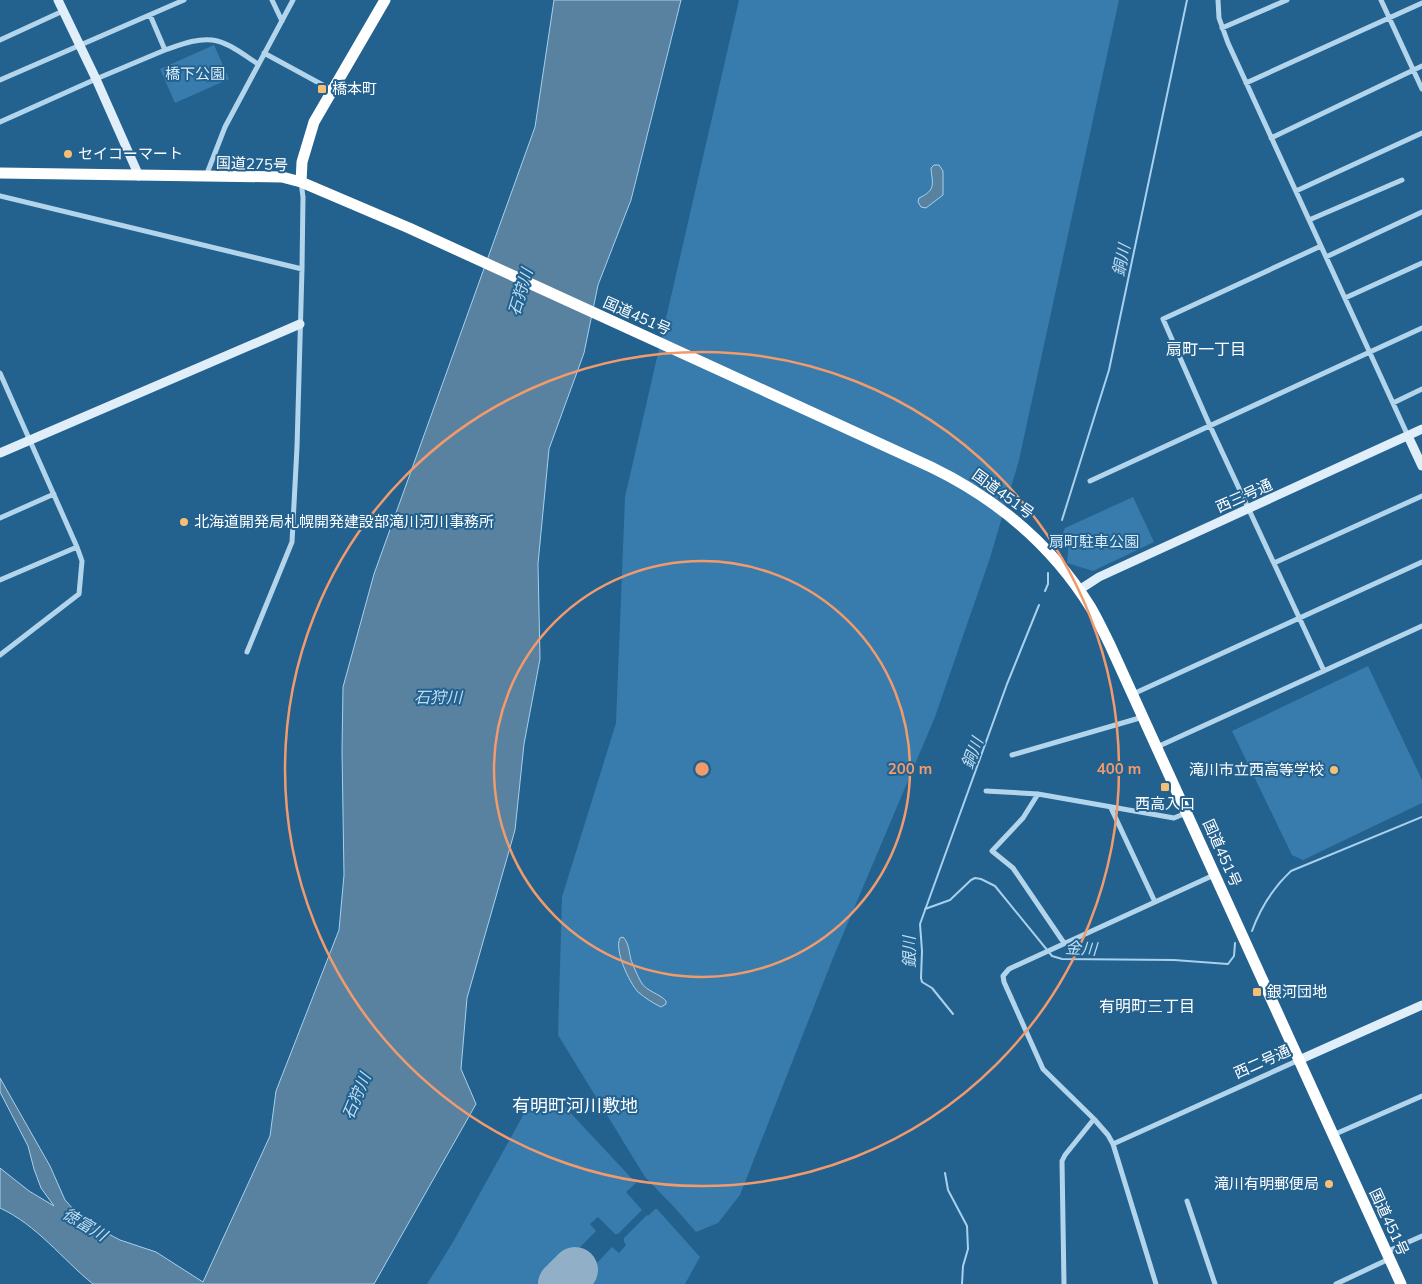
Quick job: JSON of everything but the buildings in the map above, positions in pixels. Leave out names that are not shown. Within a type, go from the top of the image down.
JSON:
[{"type":"highway","name":"国道275号","points":[[0,173],[282,177],[301,182],[302,162],[314,122],[385,0]]},
{"type":"highway","name":"国道451号","points":[[301,182],[419,233],[931,467],[979,492],[1020,524],[1056,560],[1079,590],[1103,631],[1401,1284]]},
{"type":"street","points":[[58,0],[139,176]]},
{"type":"street","points":[[0,80],[184,0]]},
{"type":"street","points":[[272,0],[282,21]]},
{"type":"street","points":[[206,177],[224,127],[293,0]]},
{"type":"street","points":[[1218,0],[1219,18],[1222,28],[1246,83],[1422,466]]},
{"type":"street","points":[[1222,28],[1287,0]]},
{"type":"street","points":[[1381,0],[1422,89]]},
{"type":"street","points":[[1246,83],[1422,3]]},
{"type":"street","points":[[0,40],[63,11]]},
{"type":"street","points":[[150,15],[166,50]]},
{"type":"street","points":[[0,122],[96,79],[182,44],[212,40],[234,49],[258,64]]},
{"type":"street","points":[[264,53],[333,90]]},
{"type":"street","points":[[1271,138],[1422,66]]},
{"type":"street","points":[[1296,191],[1422,133]]},
{"type":"street","points":[[1309,220],[1402,180]]},
{"type":"street","points":[[247,652],[292,542],[297,447],[302,269],[303,197],[301,182]]},
{"type":"street","points":[[0,196],[302,269]]},
{"type":"street","points":[[1326,257],[1422,212]]},
{"type":"street","points":[[1321,246],[1163,319],[1210,426],[1324,671]]},
{"type":"street","points":[[1345,298],[1422,263]]},
{"type":"street","points":[[0,453],[300,324]]},
{"type":"street","points":[[1090,481],[1422,328]]},
{"type":"street","points":[[0,373],[82,561],[79,594],[0,655]]},
{"type":"street","points":[[0,389],[6,386]]},
{"type":"street","points":[[1393,403],[1422,390]]},
{"type":"street","name":"西三号通","points":[[1079,590],[1099,577],[1422,429]]},
{"type":"street","points":[[0,518],[54,494]]},
{"type":"street","points":[[1274,563],[1422,496]]},
{"type":"street","points":[[0,580],[77,547]]},
{"type":"street","points":[[1132,694],[1422,562]]},
{"type":"street","points":[[1157,747],[1422,626]]},
{"type":"street","points":[[1012,754],[1143,717]]},
{"type":"street","points":[[986,791],[1038,794],[1174,818],[1187,813]]},
{"type":"street","points":[[1038,794],[1023,818],[992,851],[1013,868],[1064,943]]},
{"type":"street","points":[[1111,808],[1155,902]]},
{"type":"street","points":[[1156,1284],[1113,1144],[1094,1119],[1043,1069],[1003,976],[1009,969],[1215,874]]},
{"type":"street","name":"西二号通","points":[[1113,1144],[1422,1005]]},
{"type":"street","points":[[1333,1135],[1422,1096]]},
{"type":"street","points":[[1064,1284],[1062,1161],[1094,1119]]},
{"type":"street","points":[[1187,1201],[1215,1284]]},
{"type":"street","points":[[1336,1284],[1422,1236]]},
{"type":"green space","points":[[739,0],[1119,0],[1019,460],[990,558],[935,717],[833,958],[740,1195],[718,1223],[696,1232],[645,1177],[558,1035],[562,897],[616,723],[625,497]]},
{"type":"green space","name":"橋下公園","points":[[214,45],[229,79],[175,103],[160,69]]},
{"type":"green space","name":"扇町駐車公園","points":[[1133,497],[1154,542],[1093,571],[1067,563],[1069,540],[1063,532],[1065,528]]},
{"type":"green space","name":"滝川市立西高等学校","points":[[1368,666],[1422,780],[1422,803],[1303,860],[1292,855],[1232,731]]},
{"type":"green space","points":[[548,1100],[565,1107],[636,1183],[626,1192],[642,1210],[618,1234],[615,1234],[598,1217],[590,1224],[596,1231],[544,1284],[427,1284],[453,1242],[525,1112],[535,1103]]},
{"type":"green space","points":[[655,1209],[700,1257],[685,1284],[577,1284],[612,1247],[619,1253],[626,1245],[624,1238]]},
{"type":"green space","points":[[574,1257],[586,1257],[586,1269],[571,1284],[548,1284]]},
{"type":"water","name":"石狩川","points":[[554,0],[681,0],[631,200],[598,285],[584,353],[549,449],[538,564],[540,659],[524,744],[515,830],[467,998],[461,1069],[476,1104],[374,1284],[93,1284],[38,1233],[0,1208],[0,1168],[29,1191],[54,1206],[41,1188],[28,1146],[0,1092],[0,1078],[50,1166],[65,1200],[84,1221],[120,1240],[156,1252],[203,1282],[270,1136],[276,1091],[339,930],[344,875],[343,687],[374,574],[535,127]]},
{"type":"water","points":[[934,165],[939,165],[943,171],[943,195],[926,208],[921,207],[918,202],[919,198],[931,189],[931,168]]},
{"type":"water","points":[[623,937],[628,945],[631,960],[641,982],[646,988],[666,1001],[666,1004],[661,1007],[638,992],[631,981],[623,966],[619,950],[620,938]]},
{"type":"waterway","name":"銅川","points":[[1062,520],[1109,370],[1187,0]]},
{"type":"waterway","name":"銅川","points":[[1045,591],[1048,584],[1048,573]]},
{"type":"waterway","name":"銅川","points":[[953,1014],[932,988],[922,982],[920,924],[1007,684],[1039,605]]},
{"type":"waterway","name":"金川","points":[[1252,931],[1268,899],[1291,871],[1422,817]]},
{"type":"waterway","name":"金川","points":[[925,909],[950,900],[975,878],[995,886],[1052,956],[1062,959],[1174,960],[1228,964],[1234,956],[1235,943]]},
{"type":"waterway","name":"銀川","points":[[945,1173],[948,1190],[967,1226],[968,1249],[963,1266],[962,1284]]},
{"type":"runway","points":[[561,1284],[575,1270]]},
{"type":"place","name":"橋本町","points":[[322,89]]},
{"type":"place","name":"セイコーマート","points":[[68,154]]},
{"type":"place","name":"北海道開発局札幌開発建設部滝川河川事務所","points":[[184,522]]},
{"type":"place","name":"滝川市立西高等学校","points":[[1334,770]]},
{"type":"place","name":"西高入口","points":[[1165,787]]},
{"type":"place","name":"銀河団地","points":[[1257,992]]},
{"type":"place","name":"滝川有明郵便局","points":[[1329,1184]]},
{"type":"district","name":"扇町一丁目","points":[[1206,349]]},
{"type":"district","name":"有明町三丁目","points":[[1147,1006]]},
{"type":"district","name":"有明町河川敷地","points":[[575,1106]]},
{"type":"water label","name":"徳富川","points":[[85,1224]]}]
